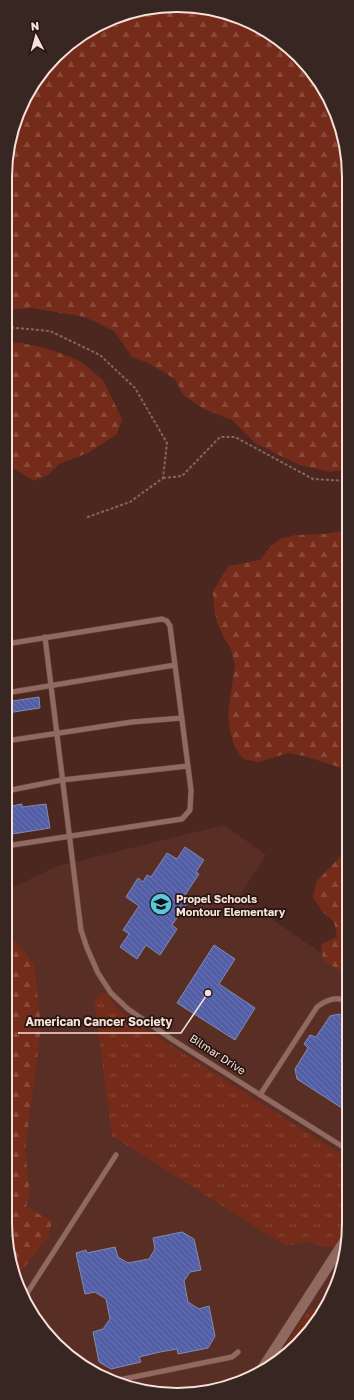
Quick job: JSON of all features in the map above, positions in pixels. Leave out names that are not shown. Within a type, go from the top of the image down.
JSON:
[{"type":"street","points":[[267,1361],[340,1249]]},
{"type":"lane","points":[[12,643],[162,619],[167,621],[170,626],[191,790],[190,810],[182,819],[12,845]]},
{"type":"lane","name":"Bilmar Drive","points":[[45,637],[81,930],[98,973],[112,993],[128,1009],[342,1146]]},
{"type":"lane","points":[[12,692],[175,665]]},
{"type":"lane","points":[[12,740],[132,722],[182,718]]},
{"type":"lane","points":[[12,790],[62,780],[188,766]]},
{"type":"lane","points":[[260,1095],[317,1007],[324,1001],[334,999],[342,1000]]},
{"type":"lane","points":[[28,1292],[116,1155]]},
{"type":"lane","points":[[124,1379],[232,1357],[238,1352]]},
{"type":"path","points":[[12,328],[50,331],[100,355],[135,388],[167,443],[163,478]]},
{"type":"path","points":[[85,518],[130,502],[163,478],[182,476],[220,437],[235,437],[313,479],[342,480]]},
{"type":"shaded area","points":[[224,825],[266,855],[239,897],[342,967],[342,1234],[339,1255],[333,1276],[320,1306],[294,1340],[260,1366],[230,1379],[199,1387],[166,1388],[134,1382],[104,1371],[77,1354],[53,1332],[34,1306],[21,1276],[15,1255],[12,1234],[12,888],[58,866]]},
{"type":"green space","points":[[188,12],[220,18],[250,29],[269,40],[294,60],[314,85],[325,104],[333,124],[341,155],[342,470],[330,472],[299,465],[255,443],[232,420],[204,409],[183,395],[175,379],[148,363],[132,357],[114,331],[85,317],[32,308],[12,310],[13,155],[21,124],[29,104],[40,85],[60,60],[85,40],[104,29],[124,21],[155,13]]},
{"type":"green space","points":[[12,342],[22,343],[52,350],[80,361],[103,380],[122,419],[117,434],[88,453],[59,464],[48,475],[34,481],[12,467]]},
{"type":"green space","points":[[342,531],[342,768],[304,756],[288,753],[259,762],[243,759],[234,746],[228,714],[235,665],[231,649],[217,622],[213,592],[229,566],[260,560],[269,548],[280,539],[295,535],[324,534]]},
{"type":"green space","points":[[342,854],[342,972],[323,960],[321,944],[337,937],[334,922],[322,911],[313,897],[317,881]]},
{"type":"green space","points":[[12,939],[16,941],[34,964],[41,1026],[25,1151],[30,1193],[26,1207],[52,1221],[49,1236],[20,1272],[15,1255],[12,1234]]},
{"type":"green space","points":[[102,993],[106,994],[117,1008],[128,1018],[342,1155],[342,1234],[337,1244],[332,1247],[324,1247],[309,1241],[286,1246],[112,1136],[94,1000]]},
{"type":"green space","points":[[318,1309],[301,1332],[283,1349],[309,1310]]},
{"type":"building","points":[[39,697],[40,708],[12,712],[12,701]]},
{"type":"building","points":[[22,804],[22,807],[46,804],[50,828],[12,834],[12,806]]},
{"type":"building","name":"Propel Schools Montour Elementary","points":[[185,847],[204,860],[196,872],[199,874],[183,898],[188,902],[172,925],[177,929],[160,955],[146,945],[137,959],[120,947],[129,934],[123,930],[139,906],[126,897],[138,878],[143,882],[147,875],[151,877],[167,853],[177,859]]},
{"type":"building","points":[[214,945],[235,959],[219,984],[255,1008],[235,1040],[177,1003]]},
{"type":"building","points":[[339,1014],[342,1016],[342,1108],[297,1079],[295,1069],[308,1048],[304,1044],[310,1035],[316,1037],[330,1016]]},
{"type":"building","points":[[182,1232],[194,1239],[201,1270],[190,1272],[184,1281],[188,1302],[199,1309],[209,1306],[215,1336],[208,1348],[178,1354],[177,1349],[160,1352],[139,1357],[141,1362],[111,1369],[99,1362],[93,1332],[103,1329],[110,1319],[106,1299],[95,1292],[85,1294],[76,1253],[86,1250],[87,1253],[115,1247],[118,1257],[128,1263],[149,1259],[155,1249],[153,1238]]},
{"type":"place","name":"Propel Schools Montour Elementary","points":[[161,904]]},
{"type":"place","name":"American Cancer Society","points":[[208,993]]}]
